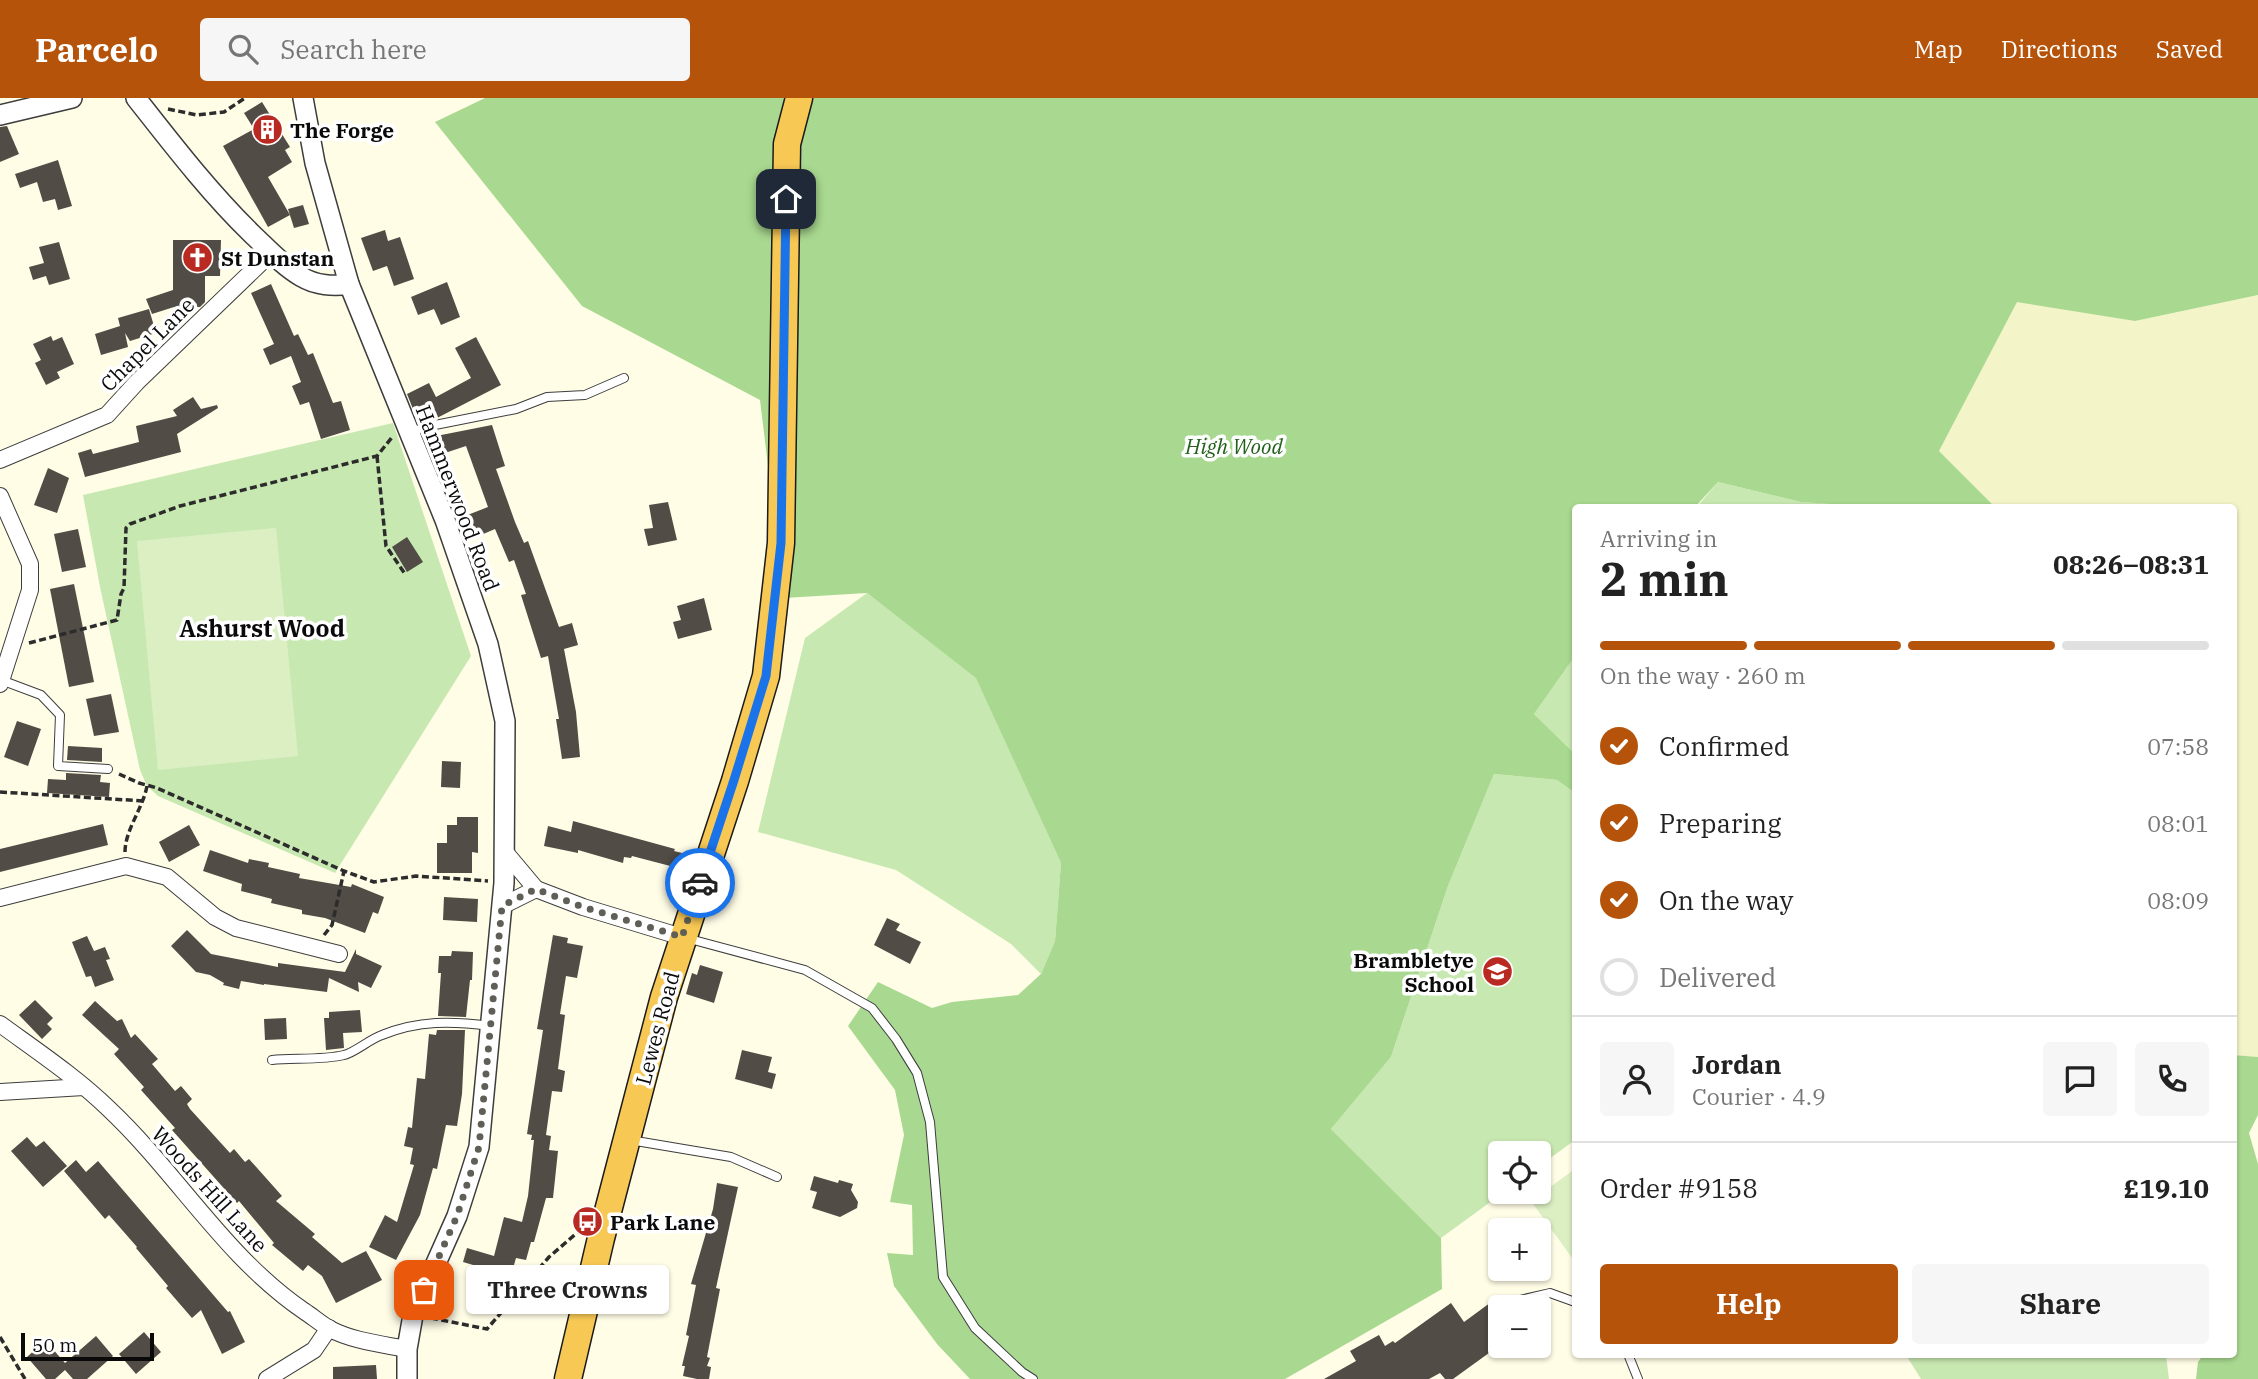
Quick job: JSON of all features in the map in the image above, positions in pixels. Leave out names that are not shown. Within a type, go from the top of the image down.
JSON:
[{"type":"highway","name":"Lewes Road","points":[[568,1379],[601,1238],[664,997],[766,676],[781,543],[787,144],[799,98]]},
{"type":"street","points":[[0,115],[72,98]]},
{"type":"street","name":"Hammerwood Road","points":[[303,98],[315,163],[349,284],[445,520],[488,644],[505,721],[505,852],[502,906],[479,1147],[457,1216],[413,1315],[407,1349],[407,1379]]},
{"type":"street","points":[[138,101],[194,172],[271,253],[304,279],[335,287],[349,284]]},
{"type":"street","name":"Chapel Lane","points":[[0,460],[107,415],[137,382],[271,253]]},
{"type":"street","points":[[0,496],[30,564],[30,590],[1,682]]},
{"type":"street","points":[[505,852],[536,889],[583,907],[682,937]]},
{"type":"street","points":[[0,898],[126,866],[167,877],[215,917],[236,928],[339,954]]},
{"type":"street","points":[[502,906],[536,889]]},
{"type":"street","name":"Woods Hill Lane","points":[[0,1024],[109,1109],[150,1151],[233,1251],[282,1296],[329,1328],[354,1338],[407,1349]]},
{"type":"street","points":[[0,1092],[84,1087]]},
{"type":"street","points":[[267,1379],[314,1350],[329,1328]]},
{"type":"lane","points":[[408,430],[516,409],[547,397],[585,395],[624,378]]},
{"type":"lane","points":[[1,682],[41,695],[60,715],[58,766],[108,769]]},
{"type":"lane","points":[[682,937],[805,970],[872,1008],[917,1073],[930,1122],[943,1277],[975,1328],[1033,1379]]},
{"type":"lane","points":[[272,1060],[346,1055],[385,1033],[435,1022],[453,1021],[490,1026]]},
{"type":"lane","points":[[627,1140],[731,1157],[777,1177]]},
{"type":"lane","points":[[1541,1295],[1550,1293],[1572,1301]]},
{"type":"lane","points":[[1630,1358],[1638,1379]]},
{"type":"path","points":[[138,101],[197,115],[224,112],[245,98]]},
{"type":"path","points":[[10,648],[117,620],[124,589],[126,528],[131,524],[180,506],[377,456],[396,431],[408,430]]},
{"type":"path","points":[[377,456],[386,546],[405,574]]},
{"type":"path","points":[[108,769],[374,882],[416,877],[503,883]]},
{"type":"path","points":[[126,866],[125,842],[144,801],[147,786]]},
{"type":"path","points":[[0,792],[144,801]]},
{"type":"path","points":[[332,925],[344,871]]},
{"type":"path","points":[[413,1315],[488,1329],[549,1257],[578,1232],[601,1238]]},
{"type":"path","points":[[0,1337],[25,1379]]},
{"type":"green space","name":"High Wood","points":[[485,98],[2258,98],[2258,295],[2135,321],[2017,302],[1939,451],[1992,504],[1801,502],[1718,482],[1698,504],[1572,504],[1572,660],[1534,714],[1572,751],[1572,791],[1557,780],[1494,774],[1448,886],[1391,1057],[1331,1129],[1441,1238],[1442,1289],[1285,1379],[970,1379],[937,1344],[894,1286],[887,1253],[913,1255],[912,1205],[890,1202],[904,1135],[895,1090],[848,1026],[878,982],[932,1008],[952,1002],[1018,995],[1041,974],[1055,941],[1061,863],[976,678],[867,593],[784,598],[760,400],[582,306],[435,122]]},
{"type":"green space","points":[[2258,295],[2258,1057],[2237,1055],[2237,504],[1992,504],[1939,451],[2017,301],[2135,321]]},
{"type":"green space","points":[[393,423],[471,656],[335,873],[158,796],[147,786],[140,770],[83,495]]},
{"type":"green space","points":[[1718,482],[1801,502],[1837,504],[1699,504]]},
{"type":"green space","points":[[276,528],[298,756],[158,770],[137,541]]},
{"type":"green space","points":[[867,593],[977,678],[1061,863],[1055,941],[1041,974],[1011,944],[896,870],[758,832],[805,638]]},
{"type":"green space","points":[[1572,660],[1572,751],[1534,714]]},
{"type":"green space","points":[[1494,774],[1557,780],[1572,791],[1572,1142],[1551,1158],[1551,1141],[1488,1141],[1488,1204],[1441,1238],[1331,1129],[1391,1057],[1448,886]]},
{"type":"green space","points":[[2237,1055],[2258,1057],[2258,1115],[2249,1133],[2258,1164],[2258,1379],[2196,1379],[2201,1358],[2237,1358]]},
{"type":"green space","points":[[1572,1171],[1572,1258],[1551,1229],[1551,1218],[1543,1218],[1533,1204],[1551,1204],[1551,1186]]},
{"type":"green space","points":[[1908,1358],[2166,1358],[2169,1379],[1921,1379]]},
{"type":"building","points":[[262,102],[290,147],[285,150],[292,162],[268,177],[290,215],[268,227],[223,146],[254,129],[244,113]]},
{"type":"building","points":[[7,126],[19,154],[0,162],[0,127]]},
{"type":"building","points":[[58,160],[72,206],[58,210],[55,199],[43,202],[37,182],[20,188],[15,174]]},
{"type":"building","points":[[303,205],[309,224],[294,228],[288,209]]},
{"type":"building","points":[[385,230],[388,241],[400,237],[414,279],[394,286],[387,266],[373,271],[361,238]]},
{"type":"building","points":[[173,240],[221,240],[220,276],[205,276],[205,302],[200,307],[174,307],[152,314],[146,299],[173,290]]},
{"type":"building","points":[[59,242],[70,279],[49,285],[46,276],[33,280],[29,267],[44,263],[39,247]]},
{"type":"building","points":[[447,282],[460,317],[441,325],[434,309],[418,315],[411,297]]},
{"type":"building","points":[[271,284],[294,336],[298,334],[308,355],[313,353],[333,403],[341,401],[350,430],[321,439],[309,402],[300,405],[292,386],[301,382],[291,356],[270,365],[263,349],[274,344],[251,293]]},
{"type":"building","points":[[149,309],[156,333],[130,341],[125,333],[128,347],[101,355],[95,334],[120,326],[118,318]]},
{"type":"building","points":[[51,336],[53,341],[62,337],[74,364],[57,372],[60,378],[46,385],[35,363],[41,360],[33,344]]},
{"type":"building","points":[[476,337],[501,385],[437,418],[421,422],[407,394],[429,383],[436,397],[471,378],[455,348]]},
{"type":"building","points":[[193,397],[201,409],[217,405],[218,408],[177,434],[181,452],[85,477],[78,453],[91,449],[93,454],[139,442],[136,426],[177,416],[173,410]]},
{"type":"building","points":[[492,425],[505,466],[496,469],[515,522],[524,543],[528,541],[559,627],[572,623],[578,645],[564,649],[576,712],[580,757],[562,759],[556,719],[559,719],[548,656],[541,658],[521,595],[526,594],[514,560],[509,562],[495,529],[474,538],[465,516],[488,507],[466,446],[433,457],[426,438]]},
{"type":"building","points":[[48,468],[69,478],[57,513],[34,505]]},
{"type":"building","points":[[668,502],[677,540],[648,546],[644,529],[653,528],[649,505]]},
{"type":"building","points":[[78,529],[86,567],[62,572],[54,534]]},
{"type":"building","points":[[407,537],[423,562],[407,572],[392,547]]},
{"type":"building","points":[[74,584],[94,682],[69,687],[50,589]]},
{"type":"building","points":[[704,598],[712,630],[678,639],[673,622],[681,620],[677,606]]},
{"type":"building","points":[[111,694],[119,732],[94,736],[86,699]]},
{"type":"building","points":[[17,721],[41,729],[28,766],[4,757]]},
{"type":"building","points":[[68,746],[102,748],[102,762],[67,760]]},
{"type":"building","points":[[442,761],[461,762],[460,788],[441,787]]},
{"type":"building","points":[[66,773],[101,775],[100,782],[110,783],[109,797],[47,793],[48,779],[66,780]]},
{"type":"building","points":[[457,817],[478,817],[478,853],[472,852],[472,873],[437,873],[437,843],[447,843],[447,825],[457,825]]},
{"type":"building","points":[[573,821],[675,849],[674,851],[682,853],[678,868],[632,856],[624,857],[623,863],[578,850],[578,853],[544,846],[548,826],[571,832]]},
{"type":"building","points":[[103,824],[108,845],[0,872],[0,849]]},
{"type":"building","points":[[189,825],[200,845],[169,862],[159,842]]},
{"type":"building","points":[[210,850],[248,863],[249,859],[269,863],[268,867],[300,874],[299,878],[351,887],[352,884],[384,897],[378,914],[373,912],[365,933],[325,918],[302,914],[302,910],[271,903],[272,899],[241,891],[242,884],[203,871]]},
{"type":"building","points":[[444,897],[478,899],[477,922],[443,920]]},
{"type":"building","points":[[887,918],[900,924],[896,930],[921,942],[910,964],[874,945]]},
{"type":"building","points":[[187,930],[211,954],[278,967],[278,963],[345,972],[356,949],[356,954],[382,966],[371,988],[358,982],[359,992],[329,978],[327,992],[241,981],[239,989],[223,985],[224,983],[210,975],[196,972],[171,946]]},
{"type":"building","points":[[553,935],[568,938],[567,943],[583,946],[577,978],[566,976],[560,1014],[565,1015],[558,1069],[565,1071],[562,1092],[552,1091],[546,1135],[551,1136],[549,1150],[558,1151],[553,1198],[546,1198],[526,1260],[516,1258],[510,1279],[463,1262],[467,1248],[494,1256],[504,1217],[522,1222],[528,1196],[534,1140],[531,1140],[532,1135],[527,1134],[543,1030],[537,1029]]},
{"type":"building","points":[[87,936],[94,951],[105,947],[110,959],[106,960],[114,980],[95,987],[91,976],[86,977],[72,942]]},
{"type":"building","points":[[452,951],[473,952],[466,1017],[438,1016],[441,973],[438,973],[439,956],[451,956]]},
{"type":"building","points":[[700,965],[723,972],[714,1003],[686,994],[692,973],[697,975]]},
{"type":"building","points":[[35,1000],[53,1018],[47,1024],[52,1029],[42,1039],[19,1015]]},
{"type":"building","points":[[95,1001],[117,1021],[122,1019],[131,1038],[135,1034],[158,1059],[152,1064],[175,1091],[181,1086],[192,1099],[187,1104],[190,1109],[230,1153],[234,1149],[245,1162],[249,1159],[282,1196],[276,1201],[315,1234],[312,1237],[342,1263],[366,1251],[382,1280],[336,1303],[322,1276],[308,1265],[303,1271],[272,1245],[274,1243],[239,1201],[237,1203],[172,1130],[175,1128],[141,1090],[144,1087],[114,1054],[119,1049],[82,1015]]},
{"type":"building","points":[[360,1010],[362,1032],[343,1033],[344,1048],[326,1050],[324,1018],[329,1018],[329,1012]]},
{"type":"building","points":[[286,1018],[287,1039],[265,1040],[264,1019]]},
{"type":"building","points":[[437,1030],[465,1030],[462,1094],[457,1126],[446,1125],[437,1169],[433,1168],[420,1215],[396,1260],[369,1247],[385,1215],[397,1222],[414,1165],[410,1164],[413,1148],[404,1146],[408,1127],[412,1128],[417,1078],[425,1079],[429,1034],[436,1035]]},
{"type":"building","points":[[742,1050],[772,1057],[768,1072],[776,1074],[772,1089],[735,1079]]},
{"type":"building","points":[[27,1137],[36,1147],[44,1141],[67,1166],[43,1187],[11,1151]]},
{"type":"building","points":[[76,1160],[86,1172],[98,1161],[228,1312],[230,1311],[245,1342],[222,1354],[201,1310],[192,1318],[166,1288],[168,1286],[137,1247],[109,1215],[105,1219],[64,1171]]},
{"type":"building","points":[[814,1176],[853,1184],[851,1190],[858,1202],[857,1208],[840,1217],[812,1208],[817,1192],[810,1190]]},
{"type":"building","points":[[717,1183],[738,1187],[716,1288],[720,1289],[707,1357],[710,1358],[707,1366],[711,1367],[709,1379],[697,1379],[683,1376],[685,1366],[682,1366],[696,1285],[691,1284],[713,1209]]},
{"type":"building","points":[[1451,1303],[1464,1322],[1488,1304],[1488,1354],[1453,1379],[1445,1379],[1440,1373],[1429,1379],[1324,1379],[1356,1361],[1350,1351],[1379,1335],[1385,1346],[1393,1341],[1395,1343]]},
{"type":"building","points":[[144,1332],[161,1352],[136,1374],[119,1354]]},
{"type":"building","points":[[96,1336],[113,1356],[87,1379],[73,1379],[65,1370],[55,1379],[46,1379],[27,1357],[40,1345],[46,1351],[51,1347],[65,1363]]},
{"type":"building","points":[[376,1365],[377,1379],[333,1379],[333,1367]]},
{"type":"way so far","points":[[424,1290],[457,1216],[479,1147],[502,906],[536,889],[583,907],[682,937],[700,883]]},
{"type":"place","name":"The Forge","points":[[267,130]]},
{"type":"place","name":"St Dunstan","points":[[198,258]]},
{"type":"place","name":"Brambletye School","points":[[1497,972]]},
{"type":"place","name":"Park Lane","points":[[587,1222]]},
{"type":"place","name":"Three Crowns","points":[[424,1290]]},
{"type":"district","name":"Ashurst Wood","points":[[262,628]]},
{"type":"route","points":[[700,883],[766,676],[781,543],[786,199]]}]
